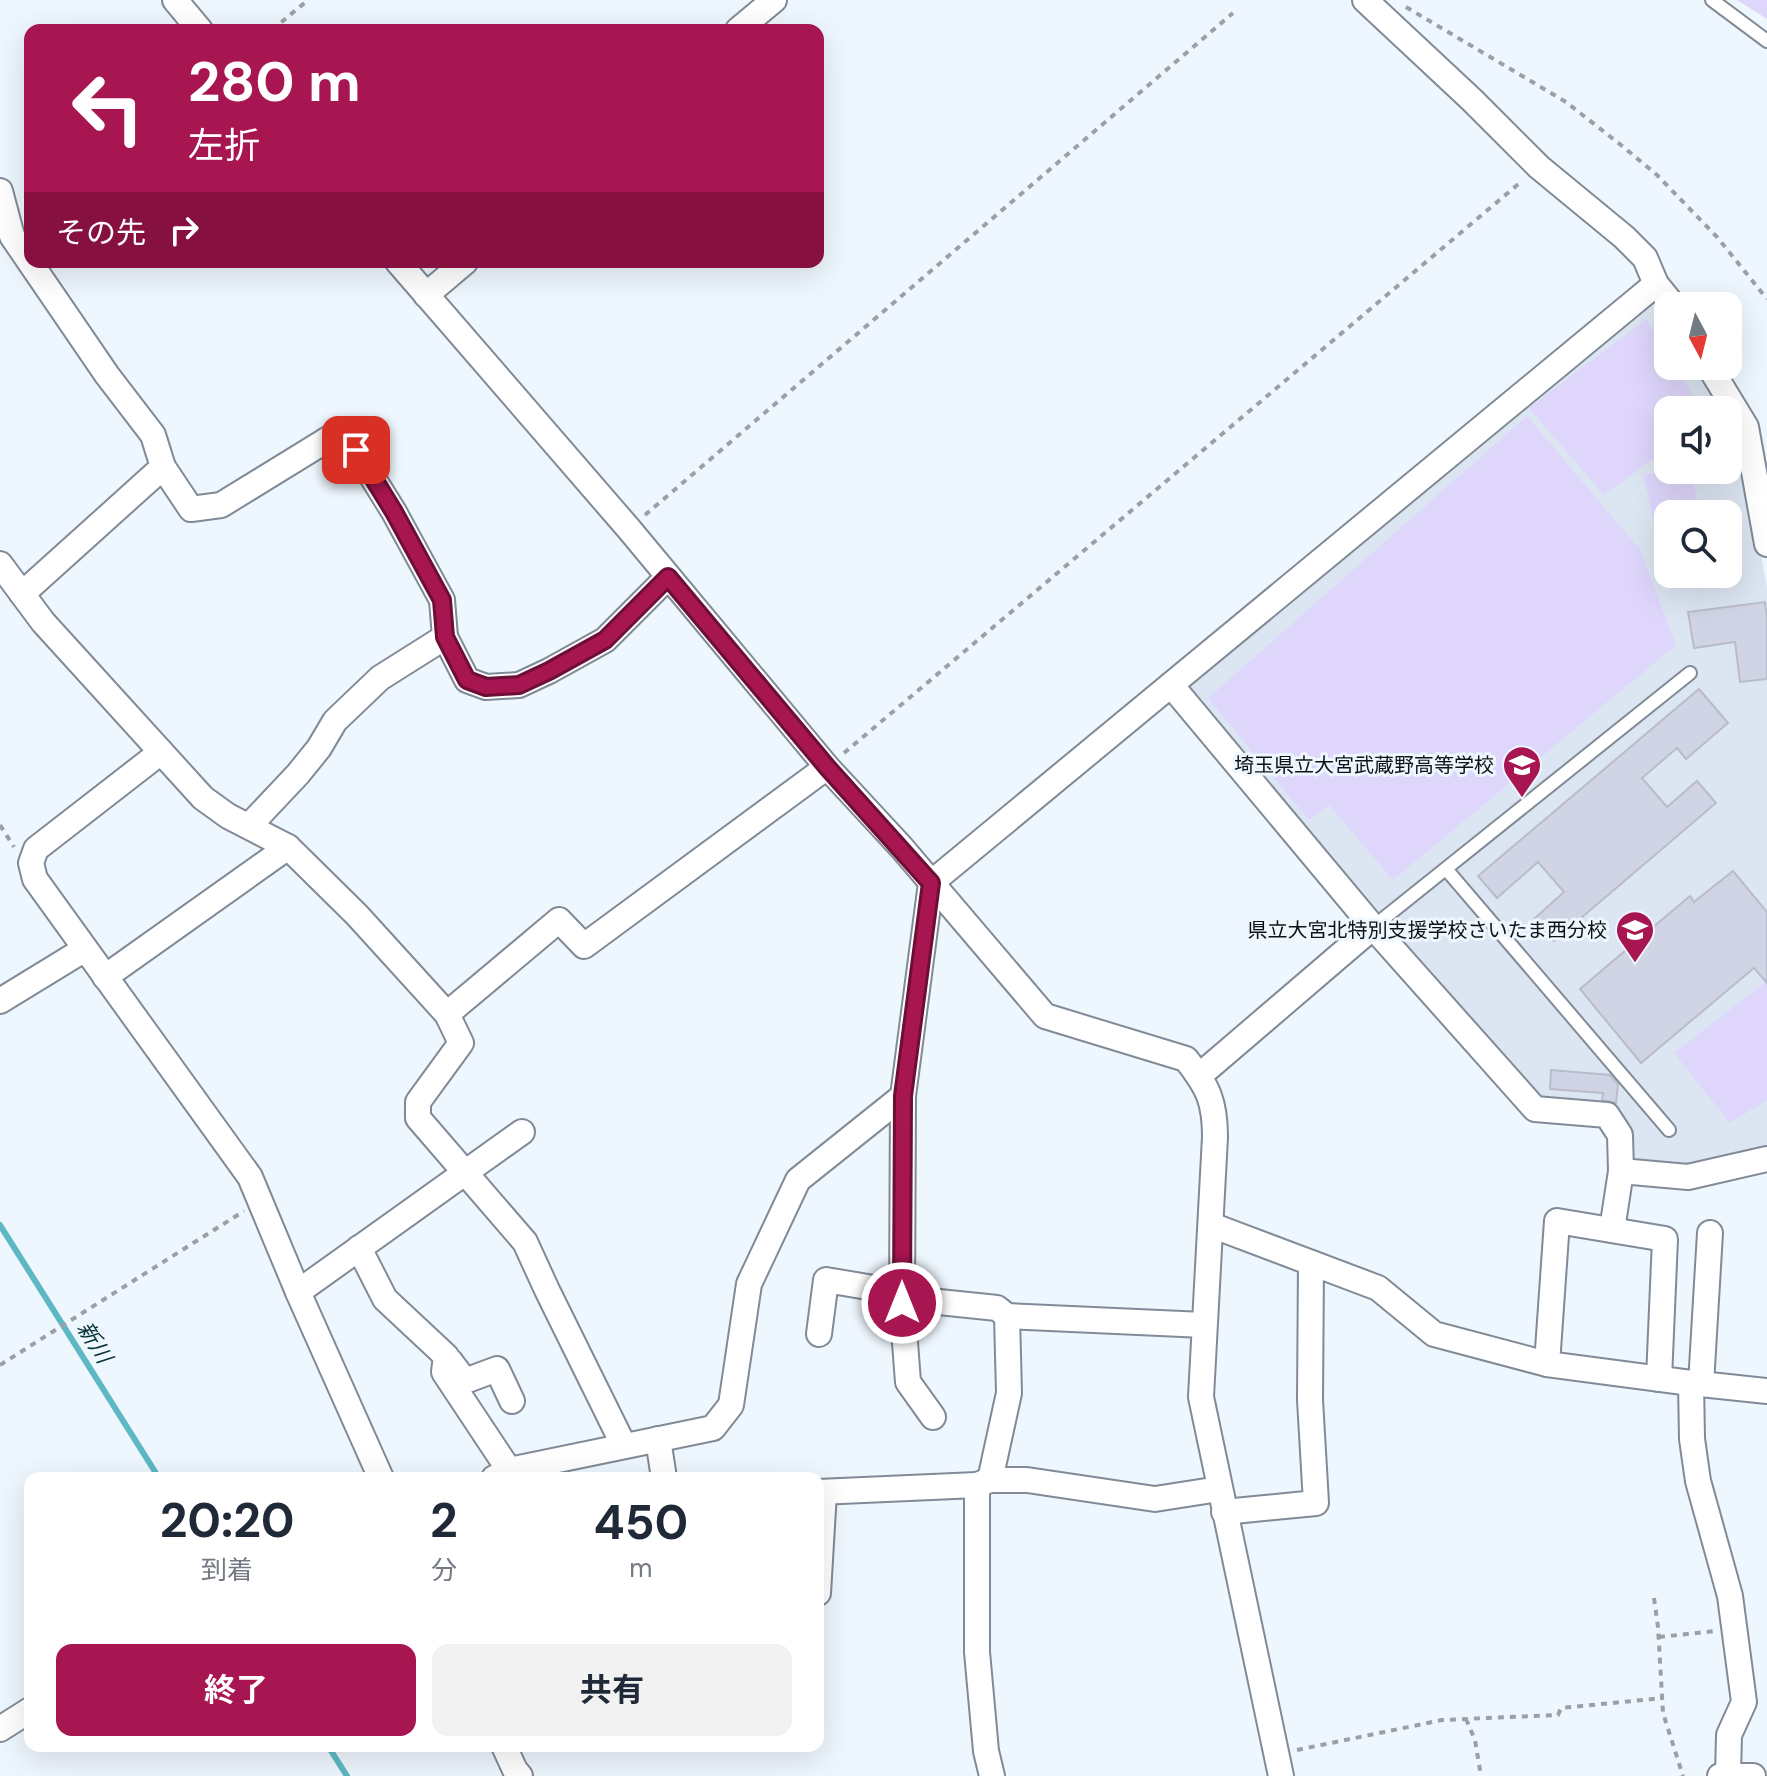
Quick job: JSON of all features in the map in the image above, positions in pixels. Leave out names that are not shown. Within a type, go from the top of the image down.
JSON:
[{"type":"street","points":[[175,0],[195,24]]},
{"type":"street","points":[[745,24],[774,0]]},
{"type":"street","points":[[1365,0],[1539,167],[1634,247],[1645,258],[1663,292]]},
{"type":"street","points":[[0,191],[14,234]]},
{"type":"street","points":[[36,268],[107,375],[153,435],[163,467],[191,509],[221,505],[343,430],[394,512],[442,600],[445,637],[467,680],[486,687],[519,685],[549,671],[605,640],[668,577]]},
{"type":"street","points":[[403,268],[629,529],[827,767],[1045,1016],[1186,1059],[1199,1076],[1215,1112],[1201,1397],[1278,1765]]},
{"type":"street","points":[[426,295],[458,268]]},
{"type":"street","points":[[933,1417],[908,1382],[903,1293],[903,1096],[931,883],[1656,284]]},
{"type":"street","points":[[1717,380],[1746,427],[1767,544]]},
{"type":"street","points":[[22,594],[163,467]]},
{"type":"street","points":[[0,564],[43,622],[203,798],[228,816],[288,847],[357,915],[447,1014],[461,1043],[418,1102],[418,1118],[525,1242],[624,1446]]},
{"type":"street","points":[[249,826],[298,774],[335,721],[380,678],[445,637]]},
{"type":"street","points":[[1171,685],[1373,927],[1535,1109],[1607,1115],[1620,1135],[1621,1171],[1612,1230]]},
{"type":"street","points":[[161,752],[36,849],[31,863],[35,879],[250,1177],[378,1472]]},
{"type":"street","points":[[447,1014],[559,920],[584,946],[827,767]]},
{"type":"street","points":[[105,977],[288,847]]},
{"type":"street","points":[[1199,1076],[1373,927]]},
{"type":"street","points":[[0,1001],[85,949]]},
{"type":"street","points":[[510,1472],[713,1428],[731,1405],[749,1284],[798,1180],[903,1096]]},
{"type":"street","points":[[298,1292],[522,1132]]},
{"type":"street","points":[[1621,1171],[1688,1177],[1767,1159]]},
{"type":"street","points":[[1547,1364],[1557,1221],[1665,1239],[1659,1379]]},
{"type":"street","points":[[1211,1225],[1378,1288],[1434,1334],[1547,1364],[1767,1391]]},
{"type":"street","points":[[1710,1233],[1692,1439],[1698,1481],[1730,1596],[1744,1702],[1729,1735],[1728,1776]]},
{"type":"street","points":[[359,1248],[385,1299],[446,1356],[465,1381],[497,1369],[512,1401]]},
{"type":"street","points":[[824,1492],[1027,1480],[1155,1499],[1316,1503],[1310,1400],[1311,1263]]},
{"type":"street","points":[[819,1334],[826,1280],[939,1302],[997,1308],[1007,1316],[1204,1325]]},
{"type":"street","points":[[992,1776],[986,1751],[977,1652],[983,1483],[1009,1393],[1007,1316]]},
{"type":"street","points":[[446,1356],[444,1372],[500,1472]]},
{"type":"street","points":[[658,1439],[663,1472]]},
{"type":"street","points":[[0,1729],[24,1714]]},
{"type":"street","points":[[506,1752],[513,1774]]},
{"type":"street","points":[[1720,1776],[1753,1776]]},
{"type":"lane","points":[[1712,0],[1767,41]]},
{"type":"lane","points":[[1373,927],[1690,673]]},
{"type":"lane","points":[[1446,869],[1669,1130]]},
{"type":"path","points":[[279,24],[308,0]]},
{"type":"path","points":[[1400,3],[1566,102],[1621,145],[1657,175],[1708,227],[1767,299]]},
{"type":"path","points":[[629,529],[1233,13]]},
{"type":"path","points":[[827,767],[1539,167]]},
{"type":"path","points":[[0,1365],[260,1201]]},
{"type":"path","points":[[1654,1598],[1663,1713],[1683,1776]]},
{"type":"path","points":[[1659,1637],[1735,1630]]},
{"type":"path","points":[[1278,1765],[1442,1720],[1558,1715],[1561,1708],[1663,1698]]},
{"type":"path","points":[[1466,1719],[1475,1740],[1481,1776]]},
{"type":"shaded area","points":[[1737,0],[1767,0],[1767,19]]},
{"type":"shaded area","name":"埼玉県立大宮武蔵野高等学校","points":[[1648,300],[1654,304],[1654,380],[1706,380],[1715,396],[1654,396],[1654,484],[1742,484],[1742,453],[1767,587],[1767,1153],[1719,1156],[1706,1167],[1630,1162],[1627,1126],[1536,1104],[1187,688]]},
{"type":"shaded area","points":[[1646,319],[1654,332],[1654,380],[1684,380],[1693,396],[1654,396],[1654,458],[1604,495],[1529,408]]},
{"type":"shaded area","points":[[1527,416],[1640,550],[1676,645],[1393,880],[1329,805],[1309,820],[1208,698]]},
{"type":"shaded area","points":[[1654,473],[1654,484],[1694,484],[1697,500],[1654,500],[1654,524],[1644,475]]},
{"type":"shaded area","points":[[1767,981],[1767,1100],[1730,1123],[1674,1053]]},
{"type":"building","points":[[1765,602],[1767,679],[1740,682],[1735,642],[1694,648],[1688,612]]},
{"type":"building","points":[[1699,689],[1728,723],[1686,759],[1677,748],[1642,778],[1667,807],[1697,781],[1716,803],[1554,941],[1535,918],[1564,892],[1538,862],[1497,898],[1478,876]]},
{"type":"building","points":[[1733,871],[1767,912],[1767,983],[1754,968],[1641,1063],[1580,989],[1690,896],[1694,902]]},
{"type":"building","points":[[1551,1070],[1610,1075],[1618,1084],[1616,1103],[1602,1100],[1603,1093],[1550,1089]]},
{"type":"waterway","name":"新川","points":[[0,1225],[155,1472]]},
{"type":"waterway","name":"新川","points":[[332,1752],[347,1776]]},
{"type":"place","name":"埼玉県立大宮武蔵野高等学校","points":[[1522,799]]},
{"type":"place","name":"県立大宮北特別支援学校さいたま西分校","points":[[1635,964]]},
{"type":"route","points":[[356,450],[442,600],[445,637],[467,680],[486,687],[519,685],[549,671],[605,640],[668,577],[827,767],[931,883],[903,1096],[902,1303]]}]
